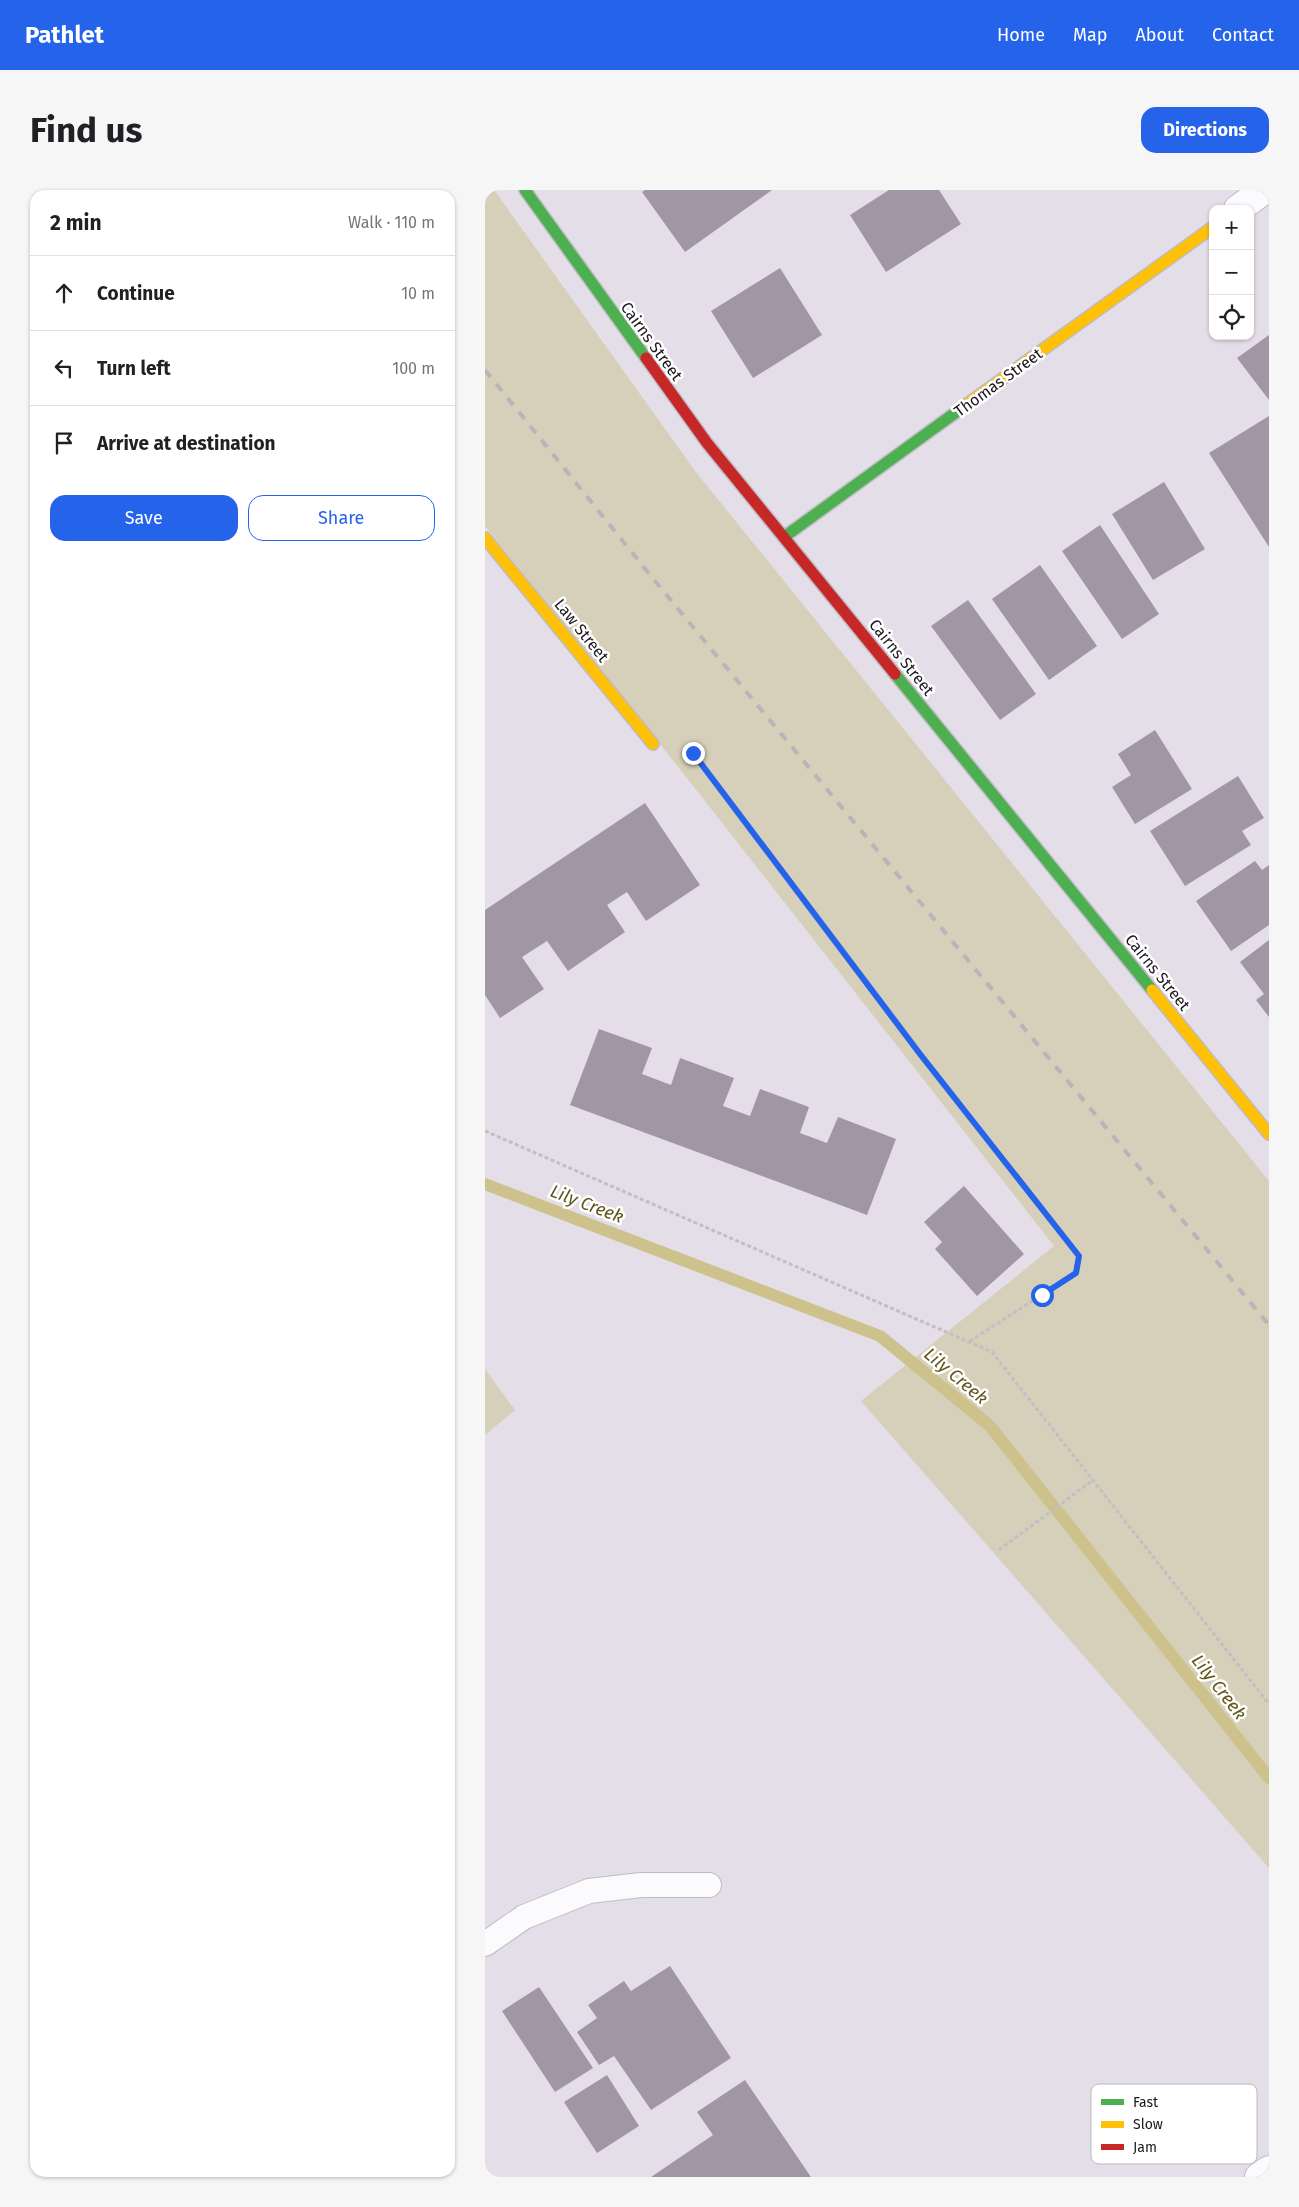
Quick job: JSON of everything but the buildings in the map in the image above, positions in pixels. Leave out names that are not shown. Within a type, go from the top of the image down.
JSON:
[{"type":"street","name":"Cairns Street","points":[[525,190],[707,443],[1269,1134]]},
{"type":"street","points":[[1243,205],[1264,190]]},
{"type":"street","name":"Thomas Street","points":[[784,538],[1209,230]]},
{"type":"street","name":"Law Street","points":[[485,538],[653,744]]},
{"type":"street","points":[[1259,2177],[1269,2170]]},
{"type":"lane","points":[[485,1944],[524,1917],[589,1891],[641,1885],[709,1885]]},
{"type":"path","points":[[653,744],[693,753],[920,1054],[1079,1256],[1076,1273],[969,1341]]},
{"type":"path","points":[[485,1130],[992,1352],[1269,1704]]},
{"type":"path","points":[[999,1550],[1093,1480]]},
{"type":"shaded area","points":[[485,190],[494,190],[695,471],[1269,1181],[1269,1868],[861,1401],[1054,1246],[683,773],[485,526]]},
{"type":"shaded area","points":[[485,1369],[515,1410],[485,1435]]},
{"type":"waterway","name":"Lily Creek","points":[[485,1184],[880,1336],[990,1426],[1269,1778]]},
{"type":"railway","points":[[485,370],[655,581],[1269,1325]]},
{"type":"traffic: fast","points":[[525,190],[646,358]]},
{"type":"traffic: fast","points":[[784,537],[966,405]]},
{"type":"traffic: fast","points":[[895,674],[1152,990]]},
{"type":"traffic: slow","points":[[966,405],[1209,230]]},
{"type":"traffic: slow","points":[[485,538],[653,744]]},
{"type":"traffic: slow","points":[[1152,990],[1269,1134]]},
{"type":"traffic: jam","points":[[646,358],[707,443],[895,674]]},
{"type":"route","points":[[693,753],[920,1054],[1079,1256],[1076,1273],[1042,1295]]}]
